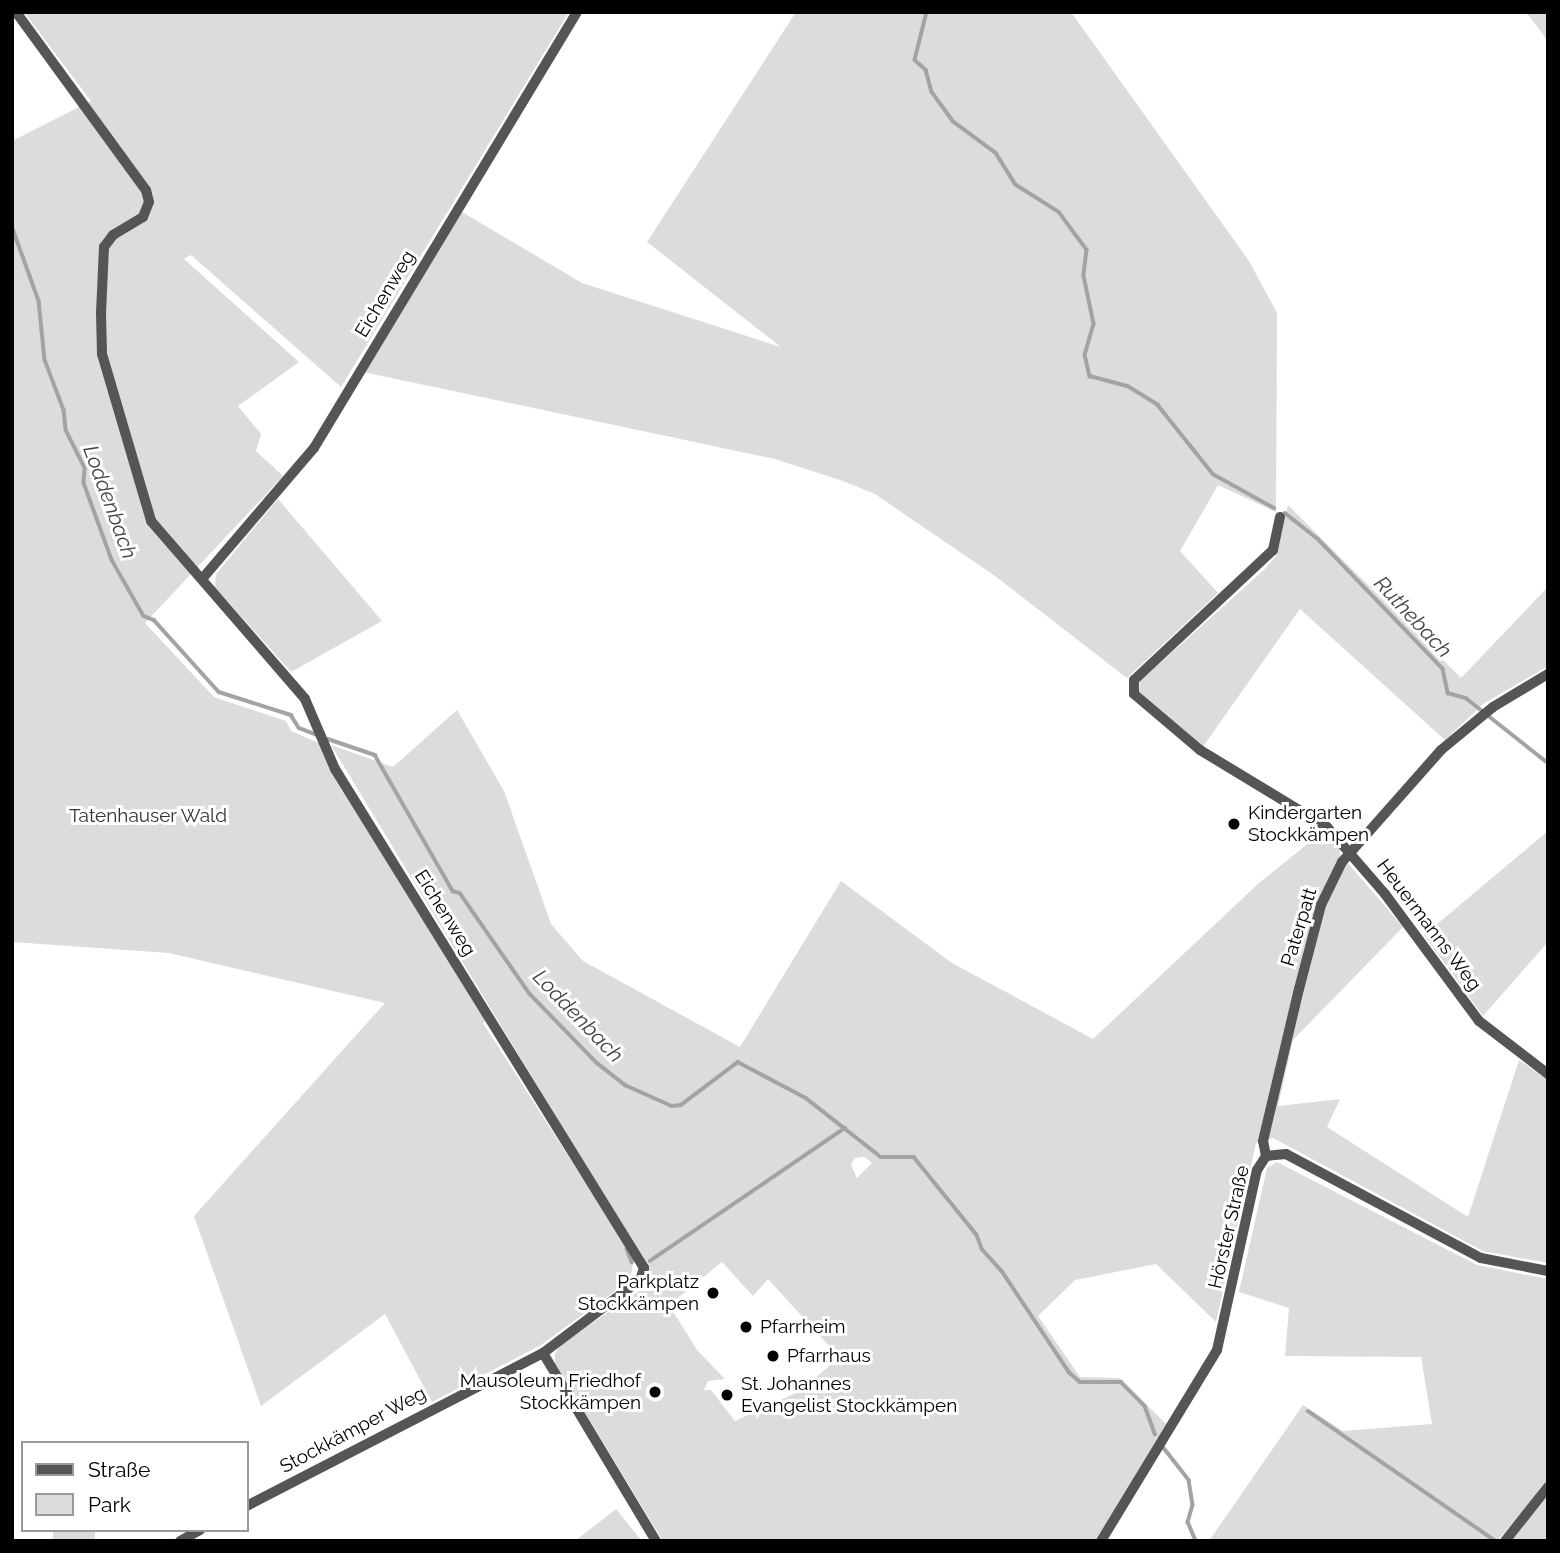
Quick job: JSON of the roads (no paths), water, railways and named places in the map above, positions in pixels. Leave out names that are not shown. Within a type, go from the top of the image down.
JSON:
[{"type":"street","name":"Eichenweg","points":[[16,12],[146,190],[149,202],[143,217],[113,235],[104,247],[102,354],[151,521],[305,699],[335,769],[642,1261],[643,1275]]},
{"type":"street","name":"Eichenweg","points":[[202,579],[314,448],[577,12]]},
{"type":"street","name":"Heuermanns Weg","points":[[1280,517],[1273,550],[1132,688],[1200,750],[1307,811],[1351,851],[1479,1021],[1548,1074]]},
{"type":"street","name":"Paterpatt","points":[[1266,1156],[1263,1141],[1321,905],[1351,851],[1393,799],[1479,717],[1548,674]]},
{"type":"street","name":"Hörster Straße","points":[[1101,1541],[1217,1350],[1257,1170],[1266,1156],[1286,1154],[1481,1258],[1548,1271]]},
{"type":"street","name":"Stockkämper Weg","points":[[248,1505],[543,1353],[643,1275]]},
{"type":"street","points":[[543,1353],[656,1541]]},
{"type":"street","points":[[1504,1541],[1548,1487]]},
{"type":"street","points":[[180,1541],[196,1532]]},
{"type":"waterway","name":"Ruthebach","points":[[927,12],[915,60],[926,70],[932,92],[954,122],[996,153],[1015,184],[1059,212],[1087,250],[1084,276],[1094,324],[1085,355],[1090,376],[1128,386],[1158,405],[1213,474],[1274,508]]},
{"type":"waterway","name":"Loddenbach","points":[[12,226],[39,301],[45,360],[64,410],[66,430],[85,468],[84,483],[112,560],[144,616],[154,620],[219,692],[291,715],[299,728],[317,735]]},
{"type":"waterway","name":"Ruthebach","points":[[1285,513],[1318,539],[1443,669],[1448,693],[1466,698],[1548,763]]},
{"type":"waterway","name":"Loddenbach","points":[[328,739],[375,755],[453,891],[460,893],[530,994],[597,1063],[625,1085],[672,1106],[681,1105],[738,1062],[806,1098],[881,1157],[914,1157],[977,1235],[982,1249],[1002,1271],[1069,1372],[1080,1382],[1121,1382],[1145,1406],[1155,1434]]},
{"type":"waterway","points":[[650,1261],[845,1128]]},
{"type":"waterway","points":[[627,1249],[632,1262]]},
{"type":"waterway","points":[[1308,1411],[1494,1540]]},
{"type":"waterway","name":"Loddenbach","points":[[1164,1448],[1189,1480],[1193,1505],[1188,1522],[1196,1541]]},
{"type":"place","name":"Kindergarten Stockkämpen","points":[[1234,824]]},
{"type":"place","name":"Parkplatz Stockkämpen","points":[[713,1293]]},
{"type":"place","name":"Pfarrheim","points":[[746,1327]]},
{"type":"place","name":"Pfarrhaus","points":[[773,1356]]},
{"type":"place","name":"Mausoleum Friedhof Stockkämpen","points":[[655,1392]]},
{"type":"place","name":"St. Johannes Evangelist Stockkämpen","points":[[727,1395]]},
{"type":"park label","name":"Tatenhauser Wald","points":[[148,816]]}]
